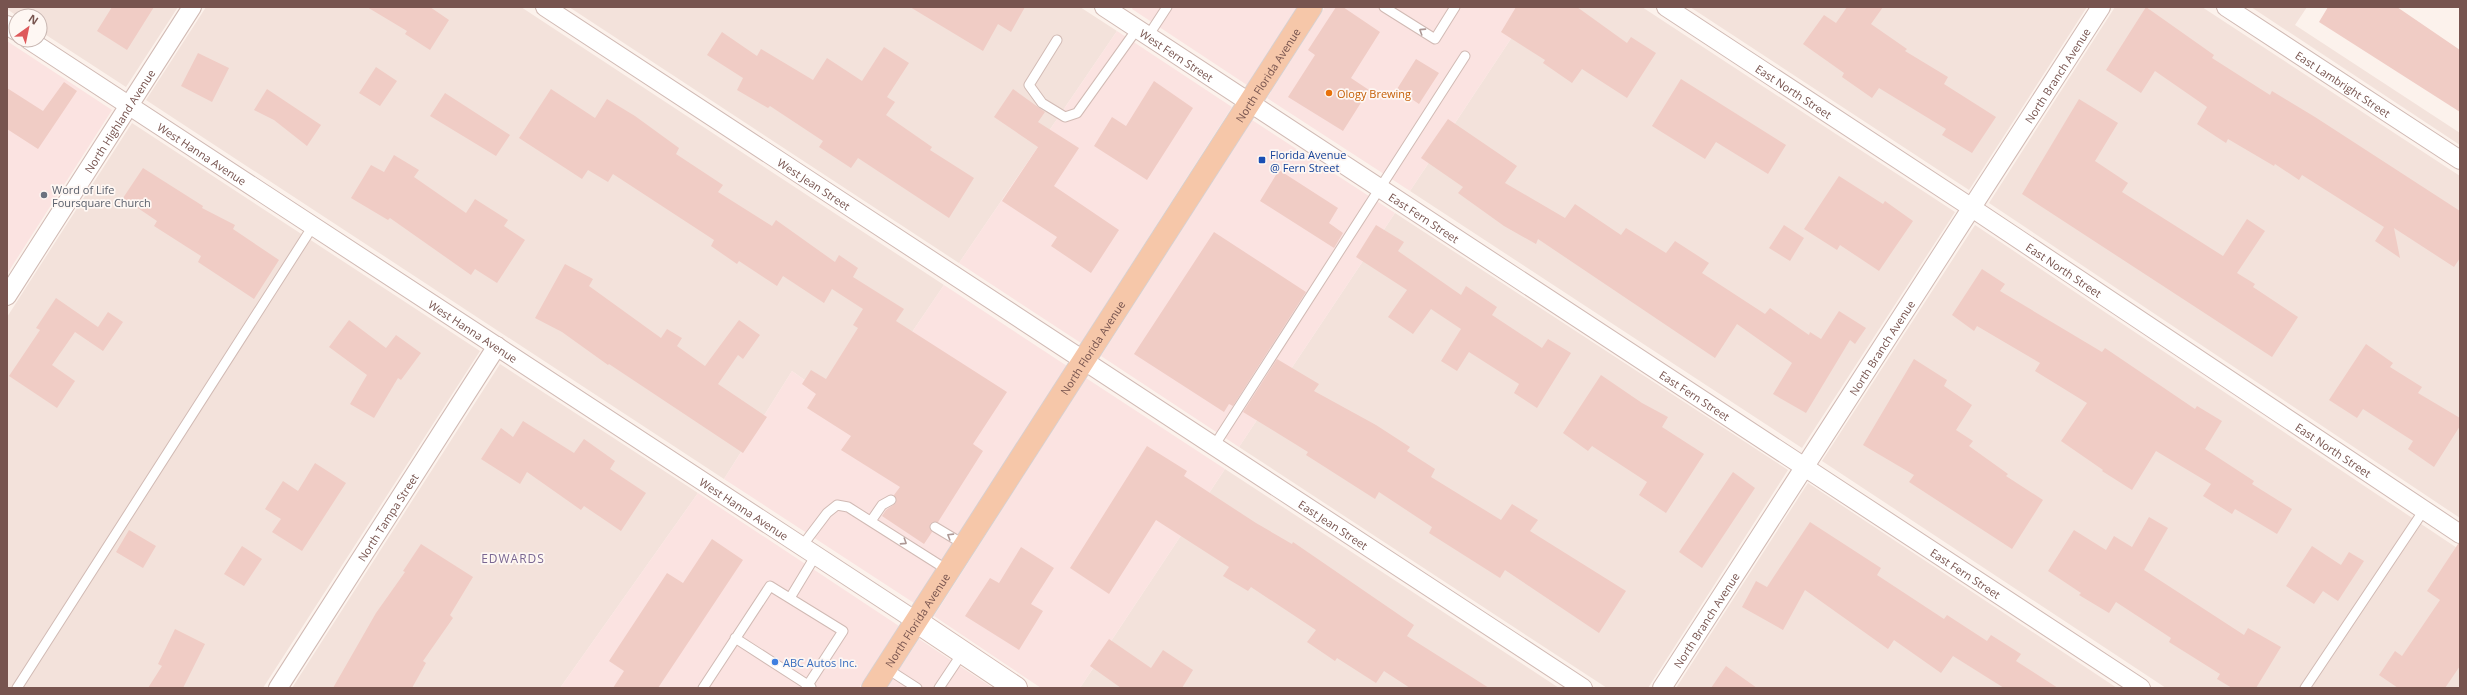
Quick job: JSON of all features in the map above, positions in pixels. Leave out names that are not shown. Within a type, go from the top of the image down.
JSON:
[{"type":"main road","name":"North Florida Avenue","points":[[873,688],[1311,7]]},
{"type":"street","name":"North Highland Avenue","points":[[7,296],[192,7]]},
{"type":"street","name":"West Jean Street","points":[[545,7],[1084,361]]},
{"type":"street","name":"West Fern Street","points":[[1104,7],[1250,103]]},
{"type":"street","name":"East North Street","points":[[1666,7],[1972,208],[2460,534]]},
{"type":"street","name":"North Branch Avenue","points":[[1662,688],[2101,7]]},
{"type":"street","name":"East Lambright Street","points":[[2226,7],[2460,160]]},
{"type":"street","name":"West Hanna Avenue","points":[[41,48],[916,621]]},
{"type":"street","name":"East Fern Street","points":[[1250,103],[2141,688]]},
{"type":"street","name":"North Tampa Street","points":[[278,688],[497,346]]},
{"type":"street","name":"East Jean Street","points":[[1084,361],[1583,688]]},
{"type":"street","points":[[916,621],[1016,688]]},
{"type":"lane","points":[[1057,40],[1029,85],[1042,103],[1065,117],[1077,113],[1142,32],[1167,7]]},
{"type":"lane","points":[[1384,7],[1435,39],[1455,7]]},
{"type":"lane","points":[[1214,446],[1465,56]]},
{"type":"lane","points":[[18,688],[313,226]]},
{"type":"lane","points":[[871,521],[882,505],[891,500]]},
{"type":"lane","points":[[790,598],[809,550],[827,513],[837,505],[848,507],[949,571]]},
{"type":"lane","points":[[2305,688],[2424,510]]},
{"type":"lane","points":[[935,526],[965,545]]},
{"type":"lane","points":[[702,688],[735,638],[770,586],[843,631],[809,687],[735,638]]},
{"type":"lane","points":[[939,688],[963,652]]},
{"type":"lane","points":[[886,668],[917,688]]},
{"type":"shaded area","points":[[7,7],[178,7],[126,87],[48,36],[48,8],[7,9]]},
{"type":"shaded area","points":[[206,7],[521,7],[944,285],[855,416],[792,371],[724,479],[146,100]]},
{"type":"shaded area","points":[[569,7],[1080,7],[1117,31],[959,263]]},
{"type":"shaded area","points":[[1133,7],[1297,7],[1247,85],[1132,9]]},
{"type":"shaded area","points":[[1325,7],[1532,7],[1410,191],[1267,98]]},
{"type":"shaded area","points":[[1532,7],[1642,7],[1955,212],[1802,448],[1410,191]]},
{"type":"shaded area","points":[[1690,7],[2087,7],[1969,190]]},
{"type":"shaded area","points":[[2115,7],[2202,7],[2460,176],[2460,518],[1989,203]]},
{"type":"shaded area","points":[[2251,7],[2307,7],[2295,25],[2460,133],[2460,145]]},
{"type":"shaded area","points":[[1117,31],[1232,107],[1081,343],[959,263]]},
{"type":"shaded area","points":[[7,41],[8,48],[18,48],[112,110],[7,274]]},
{"type":"shaded area","points":[[1252,120],[1395,213],[1239,447],[1101,356]]},
{"type":"shaded area","points":[[132,123],[480,351],[263,688],[7,688],[7,317]]},
{"type":"shaded area","points":[[1395,213],[1788,470],[1648,688],[1607,688],[1239,447]]},
{"type":"shaded area","points":[[1975,225],[2460,550],[2460,688],[2166,688],[1822,461]]},
{"type":"shaded area","points":[[944,285],[1067,366],[914,603],[724,479],[792,371],[855,416]]},
{"type":"shaded area","points":[[500,364],[698,493],[560,688],[292,688]]},
{"type":"shaded area","points":[[1086,378],[1225,469],[1080,688],[1041,688],[934,616]]},
{"type":"shaded area","points":[[1225,469],[1559,688],[1080,688]]},
{"type":"shaded area","points":[[1808,483],[2117,688],[1676,688]]},
{"type":"shaded area","points":[[698,493],[899,626],[859,688],[560,688]]},
{"type":"shaded area","points":[[919,639],[993,688],[887,688]]},
{"type":"building","points":[[112,7],[154,7],[127,50],[97,31]]},
{"type":"building","points":[[367,7],[430,7],[449,20],[430,50],[405,34],[407,31]]},
{"type":"building","points":[[910,7],[1025,7],[1011,32],[998,24],[983,51]]},
{"type":"building","points":[[1336,7],[1343,7],[1380,32],[1351,78],[1369,90],[1343,131],[1288,97],[1315,55],[1308,50]]},
{"type":"building","points":[[1516,7],[1577,7],[1627,43],[1631,37],[1656,53],[1627,98],[1582,69],[1572,83],[1543,63],[1545,60],[1501,32]]},
{"type":"building","points":[[1847,7],[1883,7],[1871,24],[1907,49],[1905,51],[1948,77],[1944,84],[1996,117],[1972,153],[1942,135],[1946,129],[1879,88],[1872,98],[1842,77],[1844,73],[1803,44],[1824,15],[1836,23]]},
{"type":"building","points":[[2146,7],[2214,55],[2212,58],[2270,95],[2272,91],[2315,117],[2460,211],[2460,258],[2454,267],[2394,228],[2400,258],[2375,241],[2384,227],[2302,175],[2299,180],[2275,164],[2274,166],[2228,139],[2226,143],[2197,124],[2207,107],[2155,71],[2141,93],[2106,70]]},
{"type":"building","points":[[2328,7],[2397,7],[2460,50],[2460,112],[2319,22]]},
{"type":"building","points":[[722,32],[757,56],[761,49],[813,80],[827,58],[862,81],[884,47],[909,63],[887,97],[895,102],[886,115],[932,147],[930,150],[974,178],[949,218],[858,158],[851,168],[819,147],[823,141],[770,106],[768,108],[737,90],[743,78],[707,55]]},
{"type":"building","points":[[198,53],[229,68],[212,102],[181,86]]},
{"type":"building","points":[[1416,59],[1439,73],[1419,104],[1397,89]]},
{"type":"building","points":[[376,67],[397,81],[380,106],[359,93]]},
{"type":"building","points":[[1681,79],[1786,145],[1768,174],[1716,142],[1705,159],[1652,126]]},
{"type":"building","points":[[1154,81],[1193,108],[1147,180],[1094,146],[1112,117],[1126,126]]},
{"type":"building","points":[[64,82],[77,91],[38,149],[7,129],[7,88],[43,111]]},
{"type":"building","points":[[267,89],[321,125],[307,146],[274,120],[254,110]]},
{"type":"building","points":[[551,89],[595,118],[607,99],[635,116],[679,148],[676,154],[723,185],[718,192],[772,226],[776,220],[835,262],[839,255],[858,268],[853,277],[904,309],[896,321],[1007,392],[973,444],[983,451],[938,522],[930,524],[932,532],[924,544],[882,516],[886,510],[896,503],[894,495],[900,487],[841,450],[851,436],[807,408],[816,394],[802,384],[811,370],[826,379],[858,328],[853,325],[863,309],[832,289],[824,303],[783,276],[777,286],[739,261],[737,264],[711,246],[714,240],[613,174],[608,182],[588,170],[582,179],[519,138]]},
{"type":"building","points":[[1013,89],[1045,112],[1038,122],[1079,148],[1054,186],[1119,230],[1091,273],[1051,246],[1057,237],[1002,201],[1038,147],[994,117]]},
{"type":"building","points":[[445,93],[510,135],[496,156],[430,116]]},
{"type":"building","points":[[2079,99],[2118,123],[2095,161],[2128,183],[2122,192],[2223,256],[2247,219],[2265,231],[2237,273],[2255,284],[2253,287],[2298,317],[2272,357],[2022,194]]},
{"type":"building","points":[[1448,119],[1517,166],[1505,183],[1565,218],[1575,204],[1621,235],[1626,228],[1666,253],[1675,241],[1709,263],[1702,273],[1765,314],[1770,308],[1809,335],[1810,332],[1821,339],[1839,311],[1866,328],[1855,344],[1850,340],[1806,413],[1773,394],[1792,363],[1737,324],[1715,358],[1538,239],[1536,244],[1504,226],[1458,193],[1463,187],[1421,158]]},
{"type":"building","points":[[394,155],[419,170],[414,177],[466,213],[475,199],[508,220],[504,226],[525,240],[497,283],[475,269],[471,275],[390,218],[388,220],[351,198],[371,165],[384,172]]},
{"type":"building","points":[[143,168],[203,206],[202,208],[235,225],[233,229],[279,260],[254,299],[198,262],[201,256],[154,226],[157,221],[123,198]]},
{"type":"building","points":[[1279,170],[1338,208],[1329,223],[1343,233],[1334,248],[1260,201]]},
{"type":"building","points":[[1839,176],[1883,204],[1885,201],[1913,221],[1879,271],[1840,245],[1837,250],[1804,229]]},
{"type":"building","points":[[1376,225],[1404,242],[1398,251],[1461,295],[1466,286],[1497,307],[1492,315],[1542,348],[1548,339],[1571,353],[1537,408],[1514,393],[1519,384],[1469,352],[1457,371],[1441,361],[1461,329],[1431,309],[1413,334],[1388,317],[1407,290],[1356,257]]},
{"type":"building","points":[[1784,225],[1804,238],[1790,261],[1769,248]]},
{"type":"building","points":[[1214,232],[1306,292],[1233,406],[1229,404],[1224,412],[1134,354]]},
{"type":"building","points":[[565,264],[593,279],[589,286],[661,338],[667,329],[682,338],[677,346],[705,366],[739,320],[760,335],[743,359],[738,355],[718,384],[767,417],[743,453],[609,364],[608,365],[562,332],[535,318]]},
{"type":"building","points":[[1982,269],[2005,284],[2000,291],[2102,352],[2105,348],[2195,409],[2197,406],[2222,421],[2205,449],[2254,481],[2252,484],[2292,509],[2277,534],[2235,509],[2232,514],[2203,496],[2211,484],[2156,451],[2132,490],[2102,471],[2103,470],[2061,441],[2087,403],[2035,371],[2040,363],[1977,326],[1974,331],[1952,315]]},
{"type":"building","points":[[56,298],[98,327],[108,312],[123,322],[103,351],[75,332],[52,365],[75,381],[57,408],[9,376],[40,330],[36,328]]},
{"type":"building","points":[[349,320],[386,348],[396,335],[421,353],[401,380],[398,378],[374,418],[350,404],[367,375],[329,347]]},
{"type":"building","points":[[2366,344],[2393,363],[2390,367],[2422,387],[2418,393],[2460,418],[2460,426],[2434,467],[2408,449],[2413,441],[2363,409],[2357,418],[2329,400]]},
{"type":"building","points":[[1277,359],[1319,384],[1314,391],[1376,425],[1410,447],[1407,451],[1435,469],[1431,477],[1501,520],[1512,504],[1538,520],[1530,531],[1626,591],[1599,633],[1505,570],[1500,578],[1429,533],[1432,527],[1379,492],[1375,499],[1306,455],[1308,452],[1243,412]]},
{"type":"building","points":[[1914,359],[1947,380],[1944,386],[1972,405],[1956,430],[1973,441],[1969,446],[2008,474],[2006,476],[2043,500],[2012,549],[1909,482],[1914,475],[1863,445]]},
{"type":"building","points":[[1601,375],[1642,403],[1668,417],[1662,427],[1704,454],[1666,513],[1639,495],[1647,482],[1592,446],[1588,451],[1563,433]]},
{"type":"building","points":[[523,421],[574,453],[584,439],[615,461],[610,469],[646,493],[621,531],[584,506],[581,510],[527,472],[520,484],[481,459],[501,428],[513,437]]},
{"type":"building","points":[[1147,446],[1187,471],[1184,476],[1256,523],[1292,544],[1293,542],[1414,625],[1407,636],[1489,688],[1410,688],[1384,671],[1376,683],[1337,658],[1335,661],[1307,642],[1316,630],[1251,587],[1248,591],[1223,576],[1229,567],[1156,520],[1109,594],[1070,568]]},
{"type":"building","points":[[315,463],[346,483],[302,551],[272,532],[281,519],[265,509],[283,481],[298,491]]},
{"type":"building","points":[[1733,472],[1755,488],[1702,568],[1679,552]]},
{"type":"building","points":[[2149,517],[2168,528],[2144,570],[2244,635],[2248,628],[2281,647],[2256,688],[2232,688],[2217,679],[2220,674],[2169,642],[2171,638],[2116,602],[2109,613],[2079,595],[2081,593],[2048,571],[2074,530],[2106,550],[2114,536],[2132,547]]},
{"type":"building","points":[[1810,522],[1881,568],[1877,575],[1944,619],[1947,615],[1987,641],[1991,635],[2021,654],[2016,661],[2058,688],[2004,688],[1953,656],[1941,673],[1894,640],[1888,649],[1805,590],[1783,630],[1742,607],[1756,581],[1767,587]]},
{"type":"building","points":[[129,530],[156,546],[143,568],[116,552]]},
{"type":"building","points":[[712,539],[743,560],[658,688],[613,688],[624,671],[609,661],[667,573],[683,583]]},
{"type":"building","points":[[421,544],[473,577],[450,615],[453,618],[423,661],[426,663],[412,688],[333,688],[376,613],[405,572],[403,571]]},
{"type":"building","points":[[2458,544],[2460,544],[2460,666],[2445,688],[2398,688],[2379,675],[2395,651],[2402,656],[2440,600],[2427,591]]},
{"type":"building","points":[[242,546],[262,559],[244,586],[224,574]]},
{"type":"building","points":[[2312,546],[2341,565],[2349,552],[2364,561],[2338,601],[2323,591],[2314,604],[2286,586]]},
{"type":"building","points":[[1021,547],[1054,568],[1031,604],[1043,611],[1019,650],[965,616],[990,578],[999,583]]},
{"type":"building","points":[[175,629],[205,644],[183,688],[148,688],[162,666],[158,664]]},
{"type":"building","points":[[1109,639],[1151,668],[1163,650],[1193,670],[1182,688],[1121,688],[1090,666]]},
{"type":"building","points":[[1726,666],[1757,688],[1711,688]]},
{"type":"place","name":"Ology Brewing","points":[[1329,93]]},
{"type":"place","name":"Florida Avenue @ Fern Street","points":[[1262,160]]},
{"type":"place","name":"Word of Life Foursquare Church","points":[[44,195]]},
{"type":"place","name":"ABC Autos Inc.","points":[[775,662]]},
{"type":"district","name":"EDWARDS","points":[[513,558]]}]
